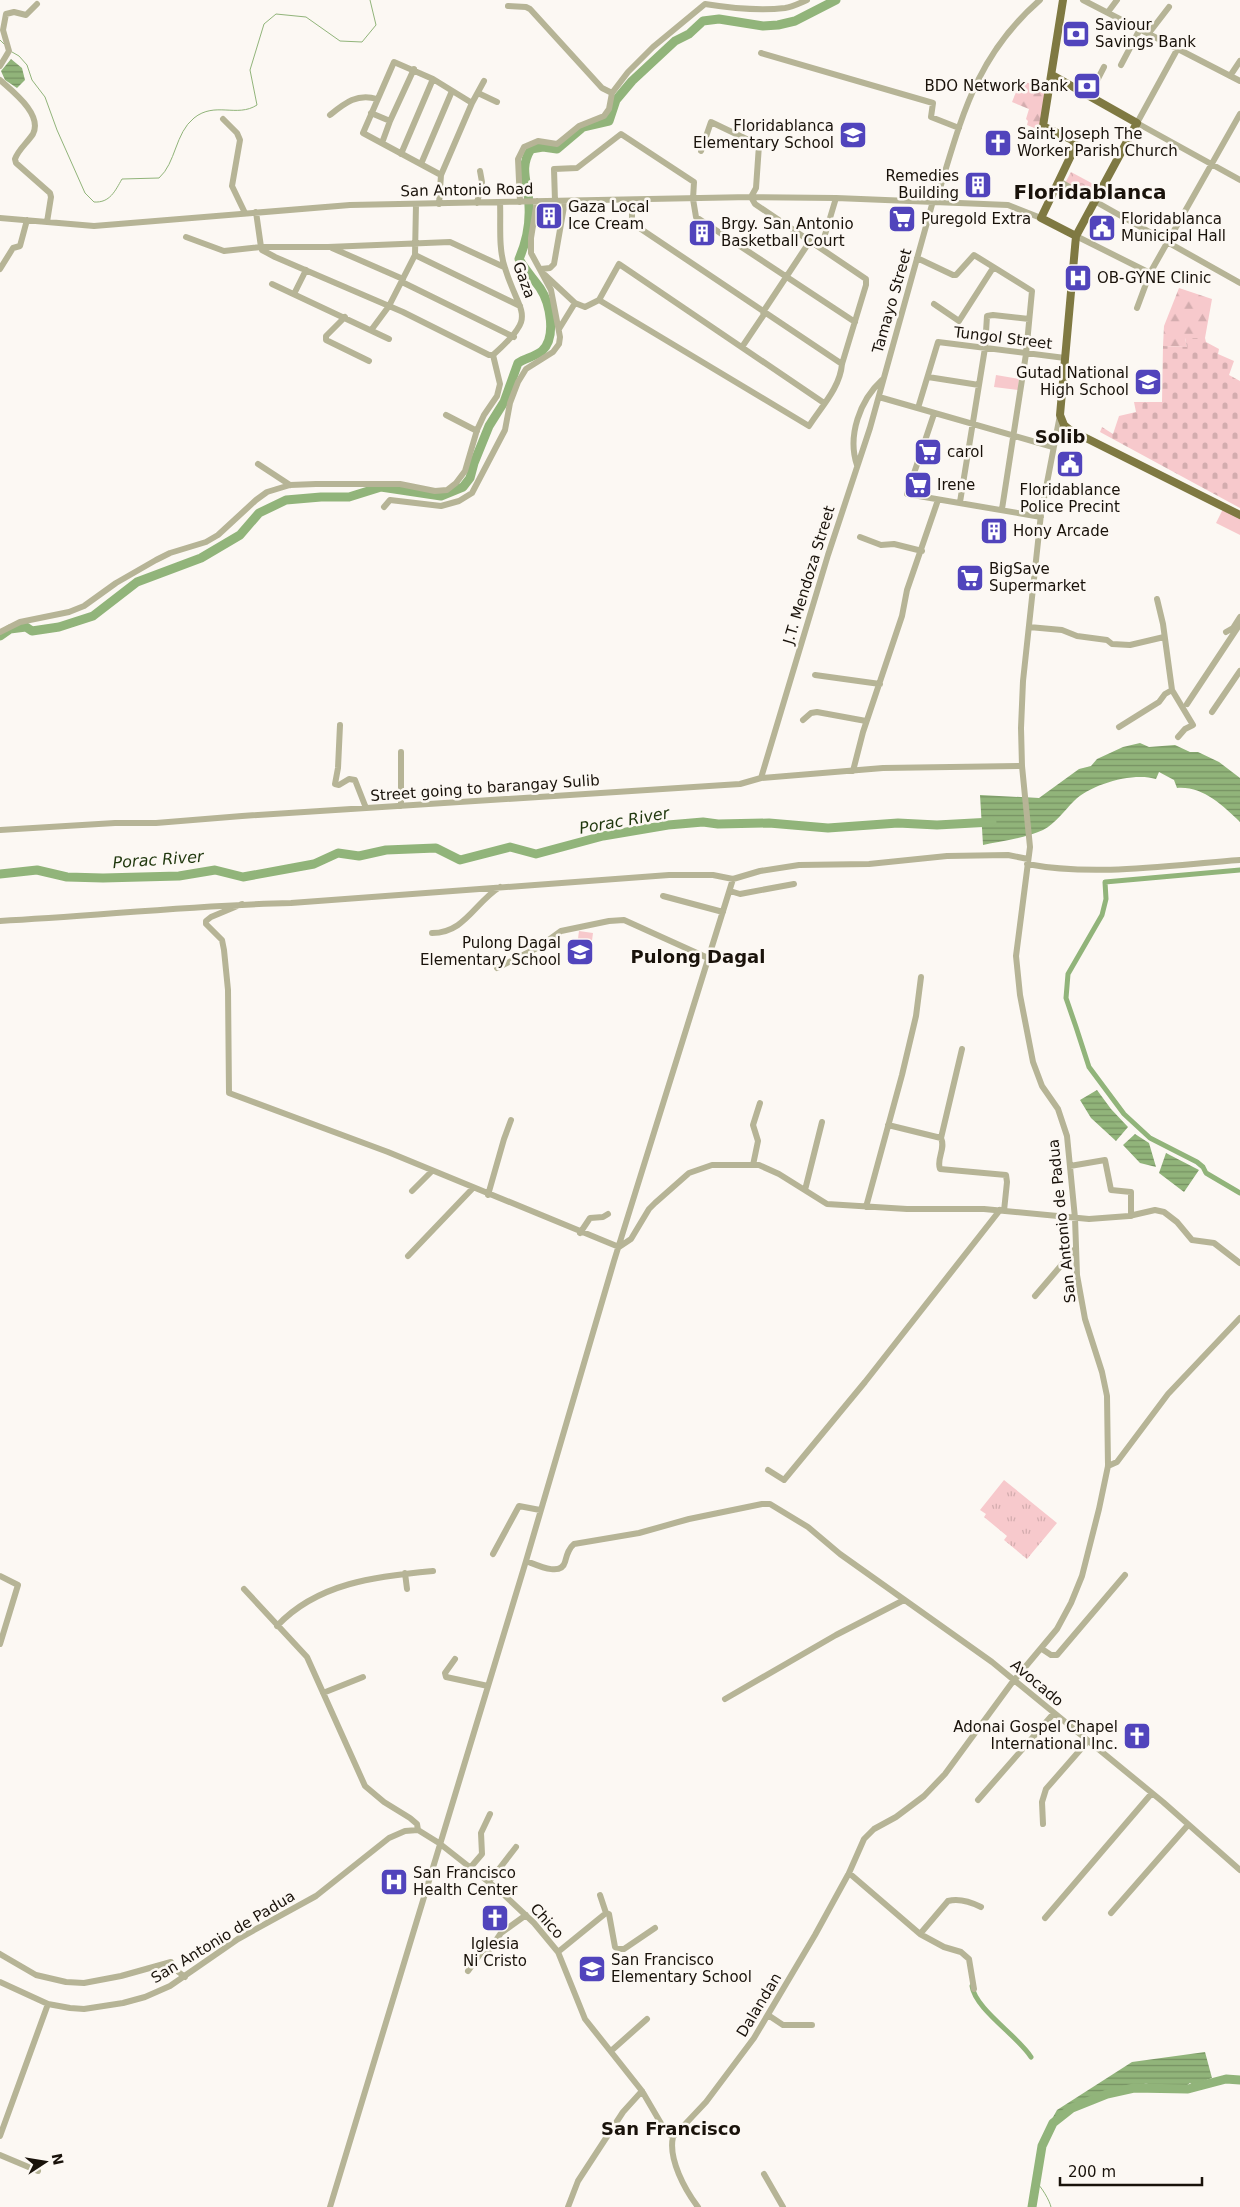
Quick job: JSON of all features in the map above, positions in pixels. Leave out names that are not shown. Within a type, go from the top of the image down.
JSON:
[{"type":"main road","points":[[1063,0],[1043,126],[1075,143],[1075,148],[1041,218],[1076,236]]},
{"type":"main road","points":[[1052,75],[1138,123],[1094,200],[1076,236],[1060,415],[1064,425],[1070,430],[1240,515]]},
{"type":"street","points":[[522,202],[518,159],[524,147],[538,141],[554,145],[579,126],[604,116],[609,109],[612,93],[628,72],[704,2],[743,8],[786,8],[807,0]]},
{"type":"street","name":"Tamayo Street","points":[[883,379],[917,258],[958,128],[972,93],[987,62],[1009,30],[1024,13],[1040,0]]},
{"type":"street","points":[[1083,0],[1240,81]]},
{"type":"street","points":[[1108,12],[1117,0]]},
{"type":"street","points":[[0,66],[9,51],[3,30],[6,14],[14,12],[26,15],[37,4]]},
{"type":"street","points":[[508,6],[530,9],[602,88],[612,93]]},
{"type":"street","points":[[1149,34],[1169,7]]},
{"type":"street","points":[[1121,65],[1140,29]]},
{"type":"street","points":[[1178,48],[1138,123],[1240,180]]},
{"type":"street","points":[[761,53],[933,103],[931,117],[958,128]]},
{"type":"street","points":[[1230,76],[1240,61]]},
{"type":"street","points":[[441,175],[363,132],[371,113],[394,62],[414,69],[472,103]]},
{"type":"street","points":[[1089,96],[1104,67]]},
{"type":"street","points":[[382,143],[414,69]]},
{"type":"street","points":[[401,154],[433,79]]},
{"type":"street","points":[[0,80],[26,104],[34,121],[33,133],[15,160],[16,163],[50,192],[47,222]]},
{"type":"street","points":[[439,204],[441,175],[472,103],[484,81]]},
{"type":"street","points":[[421,164],[452,91]]},
{"type":"street","points":[[478,93],[497,102]]},
{"type":"street","points":[[330,115],[348,101],[366,96],[377,100]]},
{"type":"street","points":[[371,113],[390,121]]},
{"type":"street","points":[[1137,308],[1150,274],[1240,114]]},
{"type":"street","points":[[223,120],[237,133],[240,140],[232,186],[245,213]]},
{"type":"street","points":[[599,300],[809,426],[824,402],[834,391],[867,281],[866,279],[755,204],[752,198],[756,188],[759,145],[711,122],[701,151]]},
{"type":"street","points":[[555,201],[554,169],[577,168],[621,134],[694,182],[693,199],[696,217],[855,322]]},
{"type":"street","points":[[477,203],[482,182],[480,171]]},
{"type":"street","points":[[1059,181],[1240,283]]},
{"type":"street","points":[[821,248],[836,198]]},
{"type":"street","name":"San Antonio Road","points":[[0,218],[84,226],[350,205],[836,198],[1008,205],[1041,218]]},
{"type":"street","points":[[632,200],[632,223],[842,364]]},
{"type":"street","points":[[536,201],[530,244],[532,258],[542,271],[575,303],[585,307],[599,300],[619,264],[824,402]]},
{"type":"street","points":[[542,271],[554,264],[565,201]]},
{"type":"street","name":"Gaza","points":[[500,202],[501,245],[504,267],[520,306],[522,321],[520,329],[514,337]]},
{"type":"street","points":[[372,330],[389,306],[415,255],[417,243],[416,204]]},
{"type":"street","points":[[256,212],[262,250],[389,306],[489,355],[493,355],[514,337],[402,280],[328,247]]},
{"type":"street","points":[[0,269],[13,248],[20,246],[27,220]]},
{"type":"street","points":[[1076,236],[1150,274]]},
{"type":"street","points":[[186,237],[224,251],[261,247],[455,243],[496,265],[504,267]]},
{"type":"street","points":[[742,347],[810,241]]},
{"type":"street","points":[[415,255],[520,306]]},
{"type":"street","points":[[917,258],[953,276],[974,256],[1032,291],[1015,436],[1002,509]]},
{"type":"street","points":[[934,304],[959,321],[994,268]]},
{"type":"street","points":[[294,294],[306,270]]},
{"type":"street","points":[[384,507],[390,500],[442,506],[459,502],[472,493],[505,430],[510,403],[518,382],[526,369],[553,352],[559,344],[559,329],[554,301],[542,271]]},
{"type":"street","points":[[272,284],[389,339]]},
{"type":"street","points":[[559,329],[575,303]]},
{"type":"street","points":[[960,502],[979,385],[987,316],[1030,319]]},
{"type":"street","points":[[345,317],[326,336],[326,340],[369,361]]},
{"type":"street","name":"Tungol Street","points":[[928,377],[938,342],[1065,358]]},
{"type":"street","points":[[0,632],[20,622],[68,612],[84,606],[116,583],[156,560],[170,553],[206,542],[218,535],[267,492],[290,485],[400,484],[435,491],[446,490],[456,484],[465,471],[484,414],[499,390],[499,376],[493,355]]},
{"type":"street","points":[[918,408],[928,377],[979,385]]},
{"type":"street","points":[[857,465],[854,455],[861,408],[872,389],[883,379]]},
{"type":"street","name":"J.T. Mendoza Street","points":[[761,778],[883,379]]},
{"type":"street","points":[[879,397],[1053,447]]},
{"type":"street","points":[[934,414],[907,494],[1041,517]]},
{"type":"street","name":"San Antonio de Padua","points":[[849,1873],[864,1840],[874,1829],[896,1817],[924,1796],[966,1748],[1015,1680],[1042,1649],[1056,1628],[1071,1603],[1082,1576],[1108,1466],[1107,1396],[1102,1372],[1085,1319],[1077,1275],[1075,1218],[1067,1136],[1058,1109],[1042,1086],[1033,1062],[1020,995],[1016,956],[1030,843],[1022,766],[1023,681],[1041,517],[1060,415]]},
{"type":"street","points":[[446,416],[477,431]]},
{"type":"street","points":[[258,464],[290,485]]},
{"type":"street","points":[[853,770],[866,721],[902,616],[907,590],[938,500]]},
{"type":"street","points":[[860,537],[881,545],[894,544],[922,551]]},
{"type":"street","points":[[1157,599],[1172,690],[1193,725],[1185,728],[1178,737]]},
{"type":"street","points":[[1226,632],[1233,628],[1240,617]]},
{"type":"street","points":[[1187,704],[1240,624]]},
{"type":"street","points":[[1029,627],[1062,630],[1077,636],[1107,640],[1112,644],[1130,645],[1164,637]]},
{"type":"street","points":[[1212,712],[1240,671]]},
{"type":"street","points":[[815,675],[880,684]]},
{"type":"street","points":[[1119,727],[1159,702],[1165,694],[1172,690]]},
{"type":"street","points":[[803,720],[811,713],[817,712],[866,721]]},
{"type":"street","points":[[340,725],[338,768],[335,784],[339,785],[349,779],[355,780],[366,808]]},
{"type":"street","points":[[401,752],[401,806]]},
{"type":"street","name":"Street going to barangay Sulib","points":[[0,830],[210,819],[740,784],[761,778],[853,770],[1022,766]]},
{"type":"street","points":[[0,921],[670,876],[703,875],[733,880],[760,871],[799,865],[869,864],[947,856],[1008,855],[1052,869],[1095,870],[1240,860]]},
{"type":"street","points":[[330,2207],[439,1843],[526,1562],[619,1247],[733,880]]},
{"type":"street","points":[[730,891],[740,894],[794,884]]},
{"type":"street","points":[[432,933],[442,933],[457,927],[466,920],[486,896],[502,887]]},
{"type":"street","points":[[663,896],[723,912]]},
{"type":"street","points":[[242,904],[206,921],[206,924],[222,940],[224,950],[228,990],[229,1093],[432,1171],[619,1247]]},
{"type":"street","points":[[498,968],[539,947],[561,931],[609,921],[624,920],[708,958]]},
{"type":"street","points":[[866,1207],[914,1024],[921,977]]},
{"type":"street","points":[[768,1470],[784,1480],[1002,1210],[1008,1182],[1006,1175],[940,1169],[938,1164],[943,1146],[941,1138],[962,1049]]},
{"type":"street","points":[[753,1165],[758,1141],[753,1125],[760,1103]]},
{"type":"street","points":[[488,1194],[511,1120]]},
{"type":"street","points":[[805,1190],[822,1122]]},
{"type":"street","points":[[888,1125],[941,1138]]},
{"type":"street","points":[[1070,1166],[1105,1160],[1111,1190],[1131,1192],[1132,1216]]},
{"type":"street","points":[[619,1247],[632,1239],[649,1209],[689,1173],[712,1164],[758,1165],[779,1174],[827,1204],[866,1207],[1002,1210],[1075,1218],[1107,1219],[1132,1216],[1155,1210],[1164,1212],[1177,1222],[1192,1240],[1214,1243],[1240,1263]]},
{"type":"street","points":[[412,1191],[432,1171]]},
{"type":"street","points":[[408,1256],[473,1188]]},
{"type":"street","points":[[580,1232],[590,1218],[603,1217],[608,1214]]},
{"type":"street","points":[[1035,1296],[1076,1248]]},
{"type":"street","points":[[1108,1466],[1117,1462],[1168,1394],[1240,1318]]},
{"type":"street","name":"Avocado","points":[[526,1562],[548,1569],[559,1570],[564,1566],[570,1548],[574,1544],[639,1533],[689,1519],[768,1503],[808,1527],[840,1554],[1015,1680],[1152,1793],[1240,1870]]},
{"type":"street","points":[[493,1554],[519,1506],[540,1510]]},
{"type":"street","points":[[277,1626],[289,1613],[306,1601],[336,1588],[364,1580],[405,1573],[432,1571]]},
{"type":"street","points":[[405,1573],[407,1589]]},
{"type":"street","points":[[1042,1649],[1051,1655],[1057,1655],[1125,1575]]},
{"type":"street","points":[[0,1576],[18,1585],[0,1644]]},
{"type":"street","points":[[244,1588],[307,1657],[365,1786],[384,1802],[410,1818],[417,1824],[418,1830],[439,1843]]},
{"type":"street","points":[[726,1699],[836,1635],[904,1600]]},
{"type":"street","points":[[455,1659],[445,1673],[446,1677],[488,1686]]},
{"type":"street","points":[[323,1693],[363,1677]]},
{"type":"street","points":[[978,1800],[1054,1712]]},
{"type":"street","points":[[1043,1824],[1042,1802],[1046,1789],[1088,1741]]},
{"type":"street","points":[[1045,1918],[1152,1793]]},
{"type":"street","points":[[470,1868],[482,1854],[481,1833],[490,1814]]},
{"type":"street","points":[[1110,1913],[1188,1824]]},
{"type":"street","name":"San Antonio de Padua","points":[[0,1982],[48,2004],[84,2008],[123,2003],[144,1997],[185,1977],[230,1944],[316,1896],[389,1838],[404,1831],[418,1830]]},
{"type":"street","name":"Chico","points":[[439,1843],[489,1882],[526,1915],[558,1952],[585,2019],[642,2091],[666,2132],[673,2137]]},
{"type":"street","points":[[489,1882],[516,1847]]},
{"type":"street","points":[[849,1873],[920,1934],[944,1947],[961,1952],[969,1959],[974,1989]]},
{"type":"street","name":"Dalandan","points":[[673,2137],[742,2056],[768,2015],[849,1873]]},
{"type":"street","points":[[600,1895],[606,1913],[609,1914],[615,1947],[618,1949],[624,1948],[655,1928]]},
{"type":"street","points":[[920,1934],[948,1901],[962,1900],[981,1907]]},
{"type":"street","points":[[558,1952],[606,1913]]},
{"type":"street","points":[[468,1971],[483,1950],[490,1949],[501,1933],[526,1915]]},
{"type":"street","points":[[0,1954],[36,1975],[66,1982],[84,1983],[121,1976],[171,1962],[176,1970],[185,1977]]},
{"type":"street","points":[[0,2136],[48,2004]]},
{"type":"street","points":[[768,2015],[783,2025],[812,2024]]},
{"type":"street","points":[[610,2051],[647,2018]]},
{"type":"street","points":[[568,2207],[578,2181],[623,2112],[642,2091]]},
{"type":"street","points":[[673,2137],[672,2154],[685,2185],[698,2207]]},
{"type":"street","points":[[0,2155],[38,2171]]},
{"type":"street","points":[[764,2174],[783,2207]]},
{"type":"green space","points":[[1021,80],[1048,91],[1039,130],[1027,125],[1028,121],[1026,119],[1029,109],[1012,102]]},
{"type":"green space","points":[[1071,172],[1097,186],[1090,199],[1064,185]]},
{"type":"green space","points":[[1179,288],[1212,299],[1205,338],[1185,338],[1187,347],[1163,346],[1164,326]]},
{"type":"green space","points":[[1185,338],[1205,338],[1206,342],[1219,349],[1218,354],[1234,361],[1229,375],[1240,381],[1240,508],[1100,432],[1102,427],[1113,434],[1119,416],[1136,412],[1134,402],[1162,402],[1163,346],[1187,347]]},
{"type":"green space","points":[[996,375],[1019,379],[1018,390],[994,387]]},
{"type":"green space","points":[[1223,509],[1240,518],[1240,535],[1216,523]]},
{"type":"green space","points":[[579,931],[593,933],[590,956],[576,954]]},
{"type":"green space","points":[[1004,1480],[1057,1523],[1027,1559],[1004,1540],[1007,1536],[984,1517],[986,1514],[980,1510]]},
{"type":"shaded area","points":[[11,59],[22,68],[25,80],[17,88],[5,80],[1,71]]},
{"type":"shaded area","points":[[1140,743],[1149,747],[1175,745],[1190,752],[1198,752],[1219,762],[1240,778],[1240,822],[1204,793],[1186,788],[1177,788],[1174,780],[1159,772],[1156,779],[1147,777],[1124,778],[1091,789],[1081,795],[1055,821],[1043,830],[983,845],[980,795],[1039,798],[1079,769],[1091,766],[1097,759],[1123,747]]},
{"type":"shaded area","points":[[1097,1090],[1128,1127],[1116,1141],[1091,1118],[1080,1100]]},
{"type":"shaded area","points":[[1135,1134],[1149,1143],[1156,1167],[1140,1163],[1123,1145]]},
{"type":"shaded area","points":[[1166,1153],[1199,1170],[1184,1192],[1159,1173]]},
{"type":"shaded area","points":[[1205,2052],[1212,2078],[1193,2085],[1190,2083],[1183,2088],[1147,2084],[1120,2087],[1084,2102],[1053,2122],[1052,2119],[1057,2110],[1132,2062]]},
{"type":"waterway","points":[[12,52],[19,56],[27,65],[32,80],[45,97],[57,130],[85,193],[94,202],[100,202],[111,195],[122,179],[159,178],[165,172],[188,124],[202,113],[218,110],[249,109],[257,105],[250,70],[264,24],[276,14],[306,17],[340,41],[362,42],[376,25],[370,0]]},
{"type":"waterway","points":[[0,636],[10,629],[26,627],[32,631],[59,627],[93,616],[137,582],[201,558],[240,535],[259,513],[286,500],[349,497],[381,487],[441,496],[463,487],[470,478],[489,426],[504,402],[518,363],[542,351],[547,345],[551,329],[549,311],[544,294],[519,259],[526,240],[528,226],[529,198],[525,177],[525,163],[531,149],[543,147],[557,149],[583,127],[609,121],[616,100],[632,81],[675,41],[689,34],[703,21],[719,19],[763,26],[778,25],[795,21],[836,0]]},
{"type":"waterway","points":[[0,40],[4,44]]},
{"type":"waterway","name":"Porac River","points":[[0,874],[37,870],[67,877],[103,878],[179,876],[215,870],[243,877],[314,864],[338,853],[359,856],[386,850],[436,848],[460,860],[510,847],[536,854],[603,836],[668,825],[703,822],[718,824],[769,823],[828,828],[898,823],[937,825],[992,822]]},
{"type":"waterway","points":[[1240,870],[1105,882],[1106,899],[1102,915],[1068,974],[1066,998],[1089,1067],[1124,1114],[1150,1138],[1197,1162],[1206,1173],[1240,1193]]},
{"type":"waterway","points":[[972,1986],[981,2004],[1031,2057]]},
{"type":"waterway","points":[[1032,2207],[1042,2146],[1053,2123],[1072,2108],[1107,2094],[1134,2088],[1188,2089],[1226,2079],[1240,2080]]},
{"type":"waterway","points":[[1036,2182],[1045,2194],[1051,2207]]},
{"type":"place","name":"Saviour Savings Bank","points":[[1076,34]]},
{"type":"place","name":"BDO Network Bank","points":[[1087,86]]},
{"type":"place","name":"Floridablanca Elementary School","points":[[853,135]]},
{"type":"place","name":"Saint Joseph The Worker Parish Church","points":[[998,143]]},
{"type":"place","name":"Remedies Building","points":[[978,185]]},
{"type":"place","name":"Gaza Local Ice Cream","points":[[549,216]]},
{"type":"place","name":"Puregold Extra","points":[[902,219]]},
{"type":"place","name":"Floridablanca Municipal Hall","points":[[1102,228]]},
{"type":"place","name":"Brgy. San Antonio Basketball Court","points":[[702,233]]},
{"type":"place","name":"OB-GYNE Clinic","points":[[1078,278]]},
{"type":"place","name":"Gutad National High School","points":[[1148,382]]},
{"type":"place","name":"carol","points":[[928,452]]},
{"type":"place","name":"Floridablance Police Precint","points":[[1070,464]]},
{"type":"place","name":"Irene","points":[[918,485]]},
{"type":"place","name":"Hony Arcade","points":[[994,531]]},
{"type":"place","name":"BigSave Supermarket","points":[[970,578]]},
{"type":"place","name":"Pulong Dagal Elementary School","points":[[580,952]]},
{"type":"place","name":"Adonai Gospel Chapel International Inc.","points":[[1137,1736]]},
{"type":"place","name":"San Francisco Health Center","points":[[394,1882]]},
{"type":"place","name":"Iglesia Ni Cristo","points":[[495,1918]]},
{"type":"place","name":"San Francisco Elementary School","points":[[592,1969]]},
{"type":"district","name":"Floridablanca","points":[[1090,192]]},
{"type":"district","name":"Solib","points":[[1060,437]]},
{"type":"district","name":"Pulong Dagal","points":[[698,957]]},
{"type":"district","name":"San Francisco","points":[[671,2129]]}]
